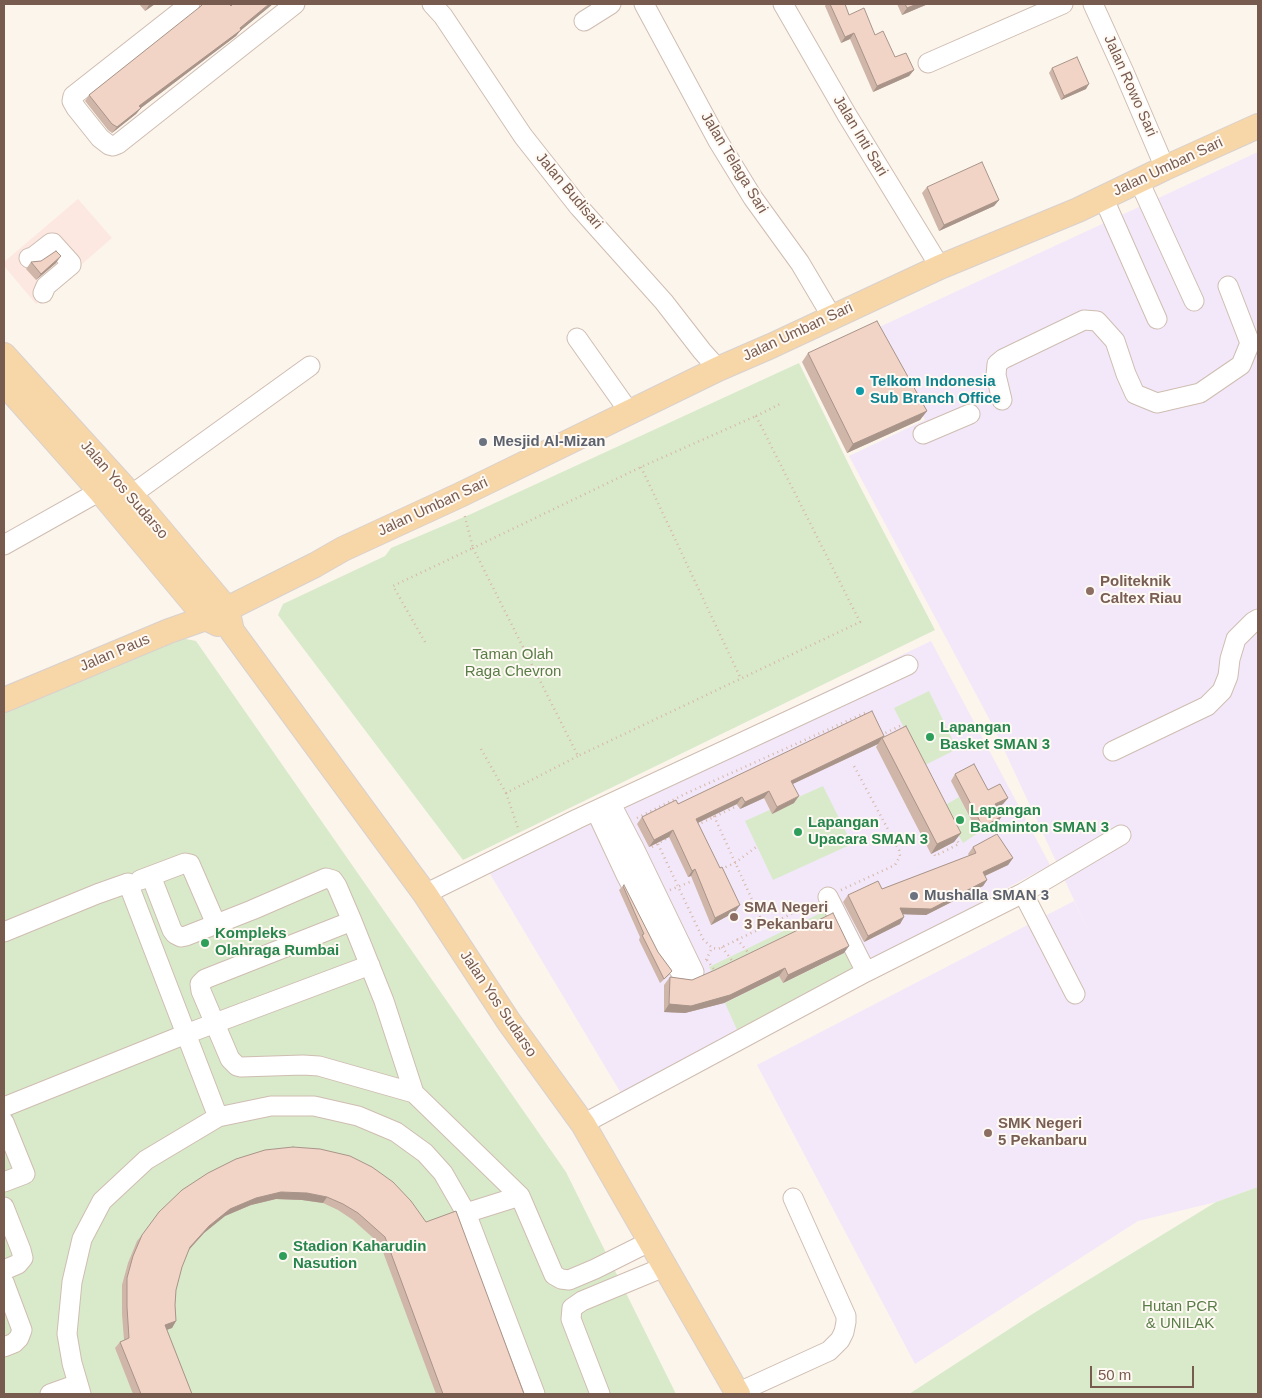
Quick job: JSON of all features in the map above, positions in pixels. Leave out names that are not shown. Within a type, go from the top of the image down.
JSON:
[{"type":"main road","name":"Jalan Umban Sari","points":[[215,612],[718,369],[940,267],[1078,210],[1258,126]]},
{"type":"main road","name":"Jalan Yos Sudarso","points":[[4,355],[131,495],[215,612],[425,894],[509,1022],[583,1124],[649,1242],[738,1394]]},
{"type":"main road","name":"Jalan Yos Sudarso","points":[[4,383],[100,491],[215,612]]},
{"type":"main road","name":"Jalan Paus","points":[[4,686],[215,612]]},
{"type":"main road","name":"Jalan Paus","points":[[4,700],[215,612]]},
{"type":"street","points":[[190,4],[73,96],[72,101],[76,108],[100,138],[109,146],[118,144],[295,4]]},
{"type":"street","name":"Jalan Budisari","points":[[432,4],[443,16],[523,136],[579,206],[664,302],[718,369]]},
{"type":"street","points":[[584,20],[612,4]]},
{"type":"street","name":"Jalan Telaga Sari","points":[[644,4],[723,149],[753,198],[800,264],[832,317]]},
{"type":"street","name":"Jalan Inti Sari","points":[[784,4],[847,115],[940,267]]},
{"type":"street","points":[[928,63],[1063,4]]},
{"type":"street","name":"Jalan Rowo Sari","points":[[1093,4],[1165,168]]},
{"type":"street","points":[[1139,181],[1194,301]]},
{"type":"street","points":[[1103,197],[1157,319]]},
{"type":"street","points":[[29,258],[34,257],[51,242],[71,263],[46,286],[43,292]]},
{"type":"street","points":[[1002,400],[996,375],[997,364],[1003,359],[1084,320],[1097,321],[1115,341],[1135,394],[1157,403],[1200,393],[1241,365],[1250,343],[1228,286]]},
{"type":"street","points":[[578,338],[630,413]]},
{"type":"street","points":[[131,495],[310,366]]},
{"type":"street","points":[[923,434],[970,414]]},
{"type":"street","points":[[4,545],[100,491]]},
{"type":"street","points":[[1114,751],[1207,706],[1222,692],[1228,676],[1230,659],[1236,639],[1253,622],[1258,620]]},
{"type":"street","points":[[425,894],[603,807],[908,665]]},
{"type":"street","points":[[603,807],[658,896],[694,972],[686,975],[680,971],[665,951],[639,900],[603,807]]},
{"type":"street","points":[[583,1124],[866,972],[1023,892],[1121,835]]},
{"type":"street","points":[[4,932],[97,894],[185,863],[190,864],[216,924]]},
{"type":"street","points":[[151,876],[172,930],[181,937],[252,910],[326,878],[333,880],[370,965],[414,1093],[520,1196],[554,1274],[561,1279],[569,1280],[649,1242]]},
{"type":"street","points":[[128,883],[218,1117]]},
{"type":"street","points":[[1023,892],[1075,994]]},
{"type":"street","points":[[828,897],[866,972]]},
{"type":"street","points":[[352,921],[205,978],[200,984],[201,991],[230,1059],[237,1066],[319,1066],[414,1093]]},
{"type":"street","points":[[4,1106],[186,1034],[370,965]]},
{"type":"street","points":[[50,1394],[79,1389],[67,1334],[72,1282],[82,1239],[102,1201],[146,1160],[218,1117],[271,1106],[314,1106],[358,1116],[396,1132],[425,1153],[443,1173],[466,1213],[536,1394]]},
{"type":"street","points":[[4,1122],[25,1174],[4,1182]]},
{"type":"street","points":[[466,1213],[520,1196]]},
{"type":"street","points":[[738,1394],[829,1351],[840,1340],[844,1332],[846,1316],[793,1198]]},
{"type":"street","points":[[4,1207],[23,1258],[18,1264],[4,1270]]},
{"type":"street","points":[[572,1308],[582,1301],[664,1267]]},
{"type":"street","points":[[561,1279],[572,1308],[571,1319],[600,1394]]},
{"type":"street","points":[[4,1282],[22,1330],[19,1338],[14,1343],[4,1347]]},
{"type":"path","points":[[424,642],[393,586],[641,467],[782,403]]},
{"type":"path","points":[[506,793],[578,756],[860,622],[756,416]]},
{"type":"path","points":[[641,467],[741,679]]},
{"type":"path","points":[[460,495],[473,548],[578,756]]},
{"type":"path","points":[[634,822],[636,819],[689,792],[867,712],[871,720]]},
{"type":"path","points":[[876,738],[902,725]]},
{"type":"path","points":[[481,749],[506,793],[519,831]]},
{"type":"path","points":[[658,844],[707,944],[712,948],[718,949],[895,865],[900,856],[899,850],[854,766]]},
{"type":"path","points":[[692,827],[742,803]]},
{"type":"path","points":[[714,816],[764,926]]},
{"type":"path","points":[[648,849],[676,834]]},
{"type":"path","points":[[931,847],[935,856],[959,844],[955,836]]},
{"type":"path","points":[[719,870],[735,863],[756,848]]},
{"type":"path","points":[[658,896],[695,880]]},
{"type":"path","points":[[737,939],[752,956],[743,960]]},
{"type":"path","points":[[722,947],[734,964]]},
{"type":"path","points":[[706,959],[716,972]]},
{"type":"shaded area","name":"Politeknik Caltex Riau","points":[[1258,152],[1258,1187],[1216,1202],[1138,1221],[915,1364],[757,1065],[1074,901],[1094,943],[993,726],[849,456],[925,420],[875,329]]},
{"type":"shaded area","points":[[78,199],[112,238],[36,304],[4,266],[4,262]]},
{"type":"shaded area","name":"SMA Negeri 3 Pekanbaru","points":[[931,641],[1050,865],[622,1095],[480,857]]},
{"type":"green space","name":"Taman Olah Raga Chevron","points":[[799,363],[854,475],[935,630],[463,860],[278,615],[283,604],[385,556],[391,548],[471,514]]},
{"type":"green space","name":"Kompleks Olahraga Rumbai","points":[[181,638],[196,641],[566,1172],[676,1394],[4,1394],[4,713]]},
{"type":"green space","name":"Lapangan Basket SMAN 3","points":[[929,691],[957,749],[923,766],[894,708]]},
{"type":"green space","name":"Lapangan Upacara SMAN 3","points":[[823,786],[852,844],[773,880],[745,821]]},
{"type":"green space","name":"Lapangan Badminton SMAN 3","points":[[959,797],[978,833],[963,843],[942,807]]},
{"type":"green space","points":[[829,909],[833,917],[713,974],[709,967]]},
{"type":"green space","points":[[849,951],[857,969],[738,1032],[725,1003],[779,976],[783,983]]},
{"type":"green space","name":"Hutan PCR & UNILAK","points":[[1258,1187],[1258,1394],[909,1394],[1034,1313],[1216,1202]]},
{"type":"building","points":[[203,4],[229,4],[231,6],[233,4],[269,4],[240,28],[241,30],[139,106],[141,108],[117,127],[112,124],[89,95]]},
{"type":"building","points":[[830,4],[845,4],[849,15],[864,8],[875,35],[883,31],[895,57],[906,53],[914,70],[877,86],[854,33],[845,37]]},
{"type":"building","points":[[905,4],[917,4],[907,8]]},
{"type":"building","points":[[1077,57],[1089,84],[1064,96],[1052,68]]},
{"type":"building","points":[[982,162],[999,200],[944,225],[927,187]]},
{"type":"building","points":[[56,251],[61,256],[41,274],[31,262],[41,261]]},
{"type":"building","name":"Telkom Indonesia Sub Branch Office","points":[[877,321],[927,411],[853,444],[808,353]]},
{"type":"building","points":[[872,711],[884,736],[791,781],[799,796],[777,807],[769,791],[745,802],[742,797],[696,819],[740,905],[715,918],[695,869],[692,871],[673,830],[654,840],[642,817],[676,800],[678,804]]},
{"type":"building","points":[[906,726],[961,833],[937,844],[882,738]]},
{"type":"building","points":[[974,764],[988,790],[1000,784],[1008,798],[995,804],[1002,816],[983,827],[955,774]]},
{"type":"building","points":[[997,834],[1013,858],[983,872],[987,880],[931,909],[900,908],[904,917],[868,936],[848,895],[878,881],[882,889],[976,853],[973,847]]},
{"type":"building","points":[[624,885],[658,952],[672,971],[664,979],[642,935],[644,934]]},
{"type":"building","points":[[833,913],[849,946],[788,975],[785,968],[730,995],[691,1006],[669,1004],[670,977],[692,980]]},
{"type":"building","points":[[293,1147],[320,1149],[350,1156],[372,1167],[393,1182],[411,1201],[426,1222],[456,1211],[524,1394],[443,1394],[385,1237],[358,1213],[327,1197],[307,1193],[281,1192],[256,1198],[230,1209],[209,1226],[190,1247],[176,1290],[176,1321],[165,1325],[192,1394],[141,1394],[120,1342],[129,1338],[127,1278],[133,1256],[142,1235],[159,1212],[182,1190],[208,1173],[236,1159],[265,1150]]},
{"type":"place","name":"Telkom Indonesia Sub Branch Office","points":[[860,391]]},
{"type":"place","name":"Mesjid Al-Mizan","points":[[483,442]]},
{"type":"place","name":"Politeknik Caltex Riau","points":[[1090,591]]},
{"type":"place","name":"Lapangan Basket SMAN 3","points":[[930,737]]},
{"type":"place","name":"Lapangan Badminton SMAN 3","points":[[960,820]]},
{"type":"place","name":"Lapangan Upacara SMAN 3","points":[[798,832]]},
{"type":"place","name":"Mushalla SMAN 3","points":[[914,896]]},
{"type":"place","name":"SMA Negeri 3 Pekanbaru","points":[[734,917]]},
{"type":"place","name":"Kompleks Olahraga Rumbai","points":[[205,943]]},
{"type":"place","name":"SMK Negeri 5 Pekanbaru","points":[[988,1133]]},
{"type":"place","name":"Stadion Kaharudin Nasution","points":[[283,1256]]}]
